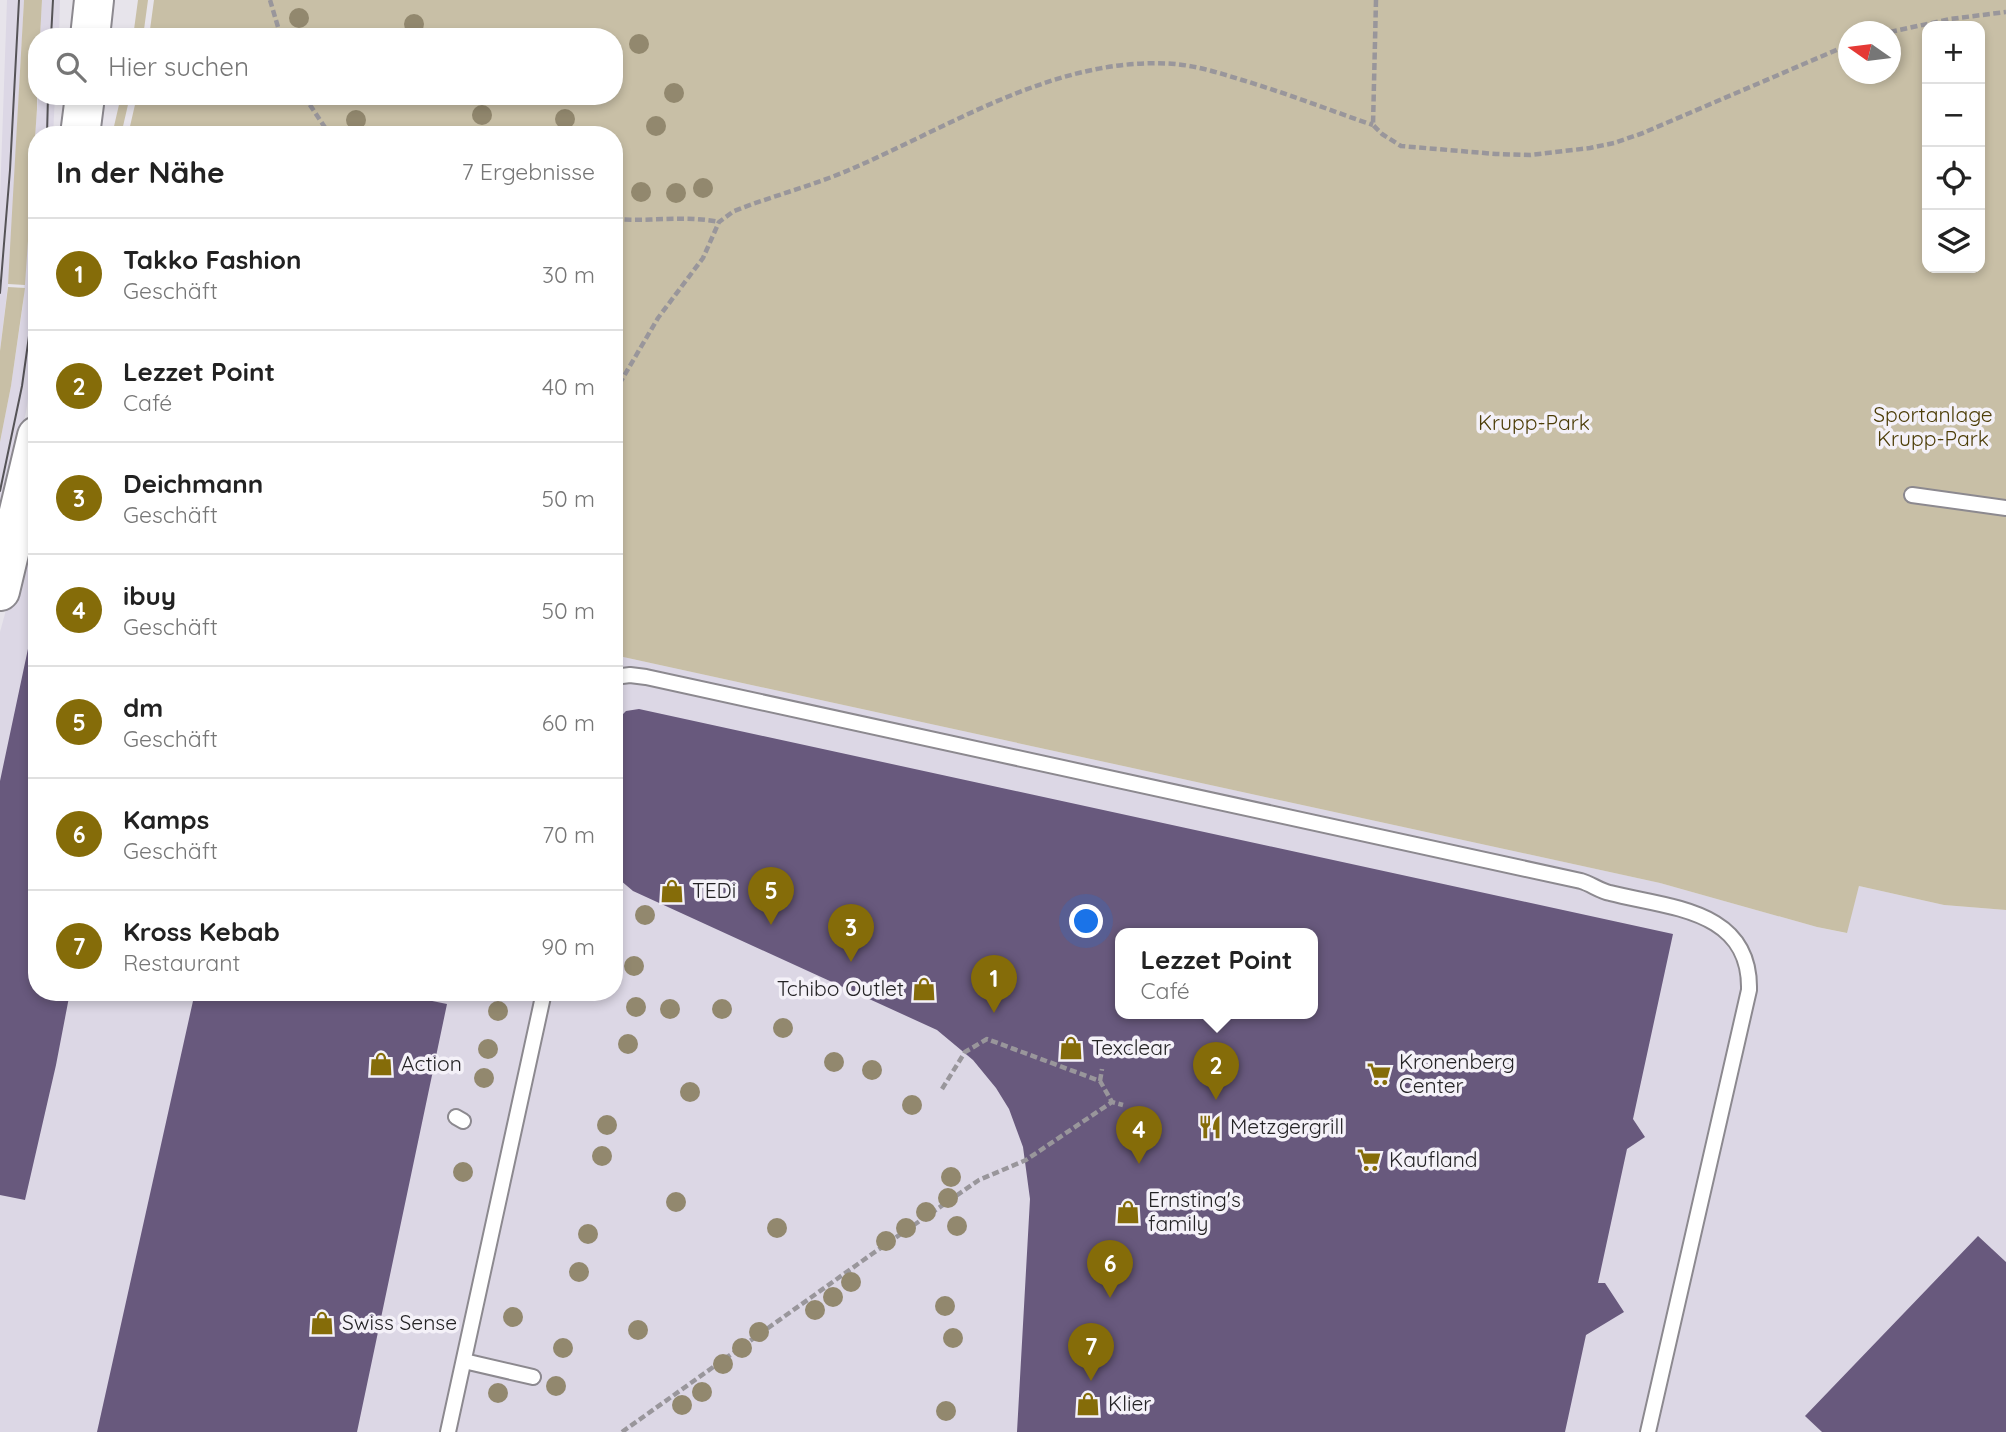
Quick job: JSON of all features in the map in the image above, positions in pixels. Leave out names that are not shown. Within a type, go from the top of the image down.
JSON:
[{"type":"main road","points":[[91,28],[94,0]]},
{"type":"main road","points":[[81,126],[84,105]]},
{"type":"main road","points":[[0,591],[28,474]]},
{"type":"lane","points":[[1912,495],[2006,508]]},
{"type":"lane","points":[[623,676],[646,677],[1581,881],[1608,893],[1686,910],[1723,927],[1745,956],[1749,990],[1648,1432]]},
{"type":"lane","points":[[448,1432],[542,1001]]},
{"type":"lane","points":[[464,1361],[533,1377]]},
{"type":"path","points":[[270,0],[278,28]]},
{"type":"path","points":[[1373,125],[1376,0]]},
{"type":"path","points":[[1901,30],[1950,19],[2006,12]]},
{"type":"path","points":[[623,378],[658,318],[703,258],[719,222],[734,211],[814,184],[1041,85],[1083,72],[1115,66],[1163,64],[1197,68],[1256,84],[1373,125],[1391,142],[1417,149],[1530,155],[1614,143],[1838,50]]},
{"type":"path","points":[[309,105],[324,126]]},
{"type":"path","points":[[623,219],[707,219],[719,222]]},
{"type":"path","points":[[942,1089],[965,1052],[987,1039],[1100,1081]]},
{"type":"path","points":[[1102,1069],[1100,1081],[1112,1102],[1123,1105]]},
{"type":"path","points":[[622,1432],[979,1181],[1026,1160],[1112,1102]]},
{"type":"shaded area","points":[[7,0],[24,0],[10,267],[0,351],[0,198]]},
{"type":"shaded area","points":[[42,0],[60,0],[59,28],[40,28]]},
{"type":"shaded area","points":[[37,105],[55,105],[53,126],[36,126]]},
{"type":"shaded area","points":[[28,235],[28,398],[0,523],[0,442],[23,304]]},
{"type":"shaded area","points":[[28,561],[28,1001],[623,1001],[623,657],[1660,883],[1846,933],[1859,886],[1944,905],[2006,910],[2006,1432],[0,1432],[0,632],[9,599]]},
{"type":"green space","points":[[24,0],[42,0],[40,28],[28,28],[28,105],[37,105],[37,109],[36,126],[28,126],[28,241],[25,285],[8,284]]},
{"type":"green space","points":[[138,0],[148,0],[144,28],[134,28]]},
{"type":"green space","name":"Krupp-Park","points":[[154,0],[2006,0],[2006,910],[1944,905],[1859,886],[1847,933],[1660,883],[623,657],[623,126],[130,126],[135,105],[623,105],[623,28],[150,28]]},
{"type":"green space","points":[[119,105],[128,105],[123,126],[114,126]]},
{"type":"green space","points":[[8,287],[25,288],[0,442],[0,351]]},
{"type":"building","points":[[28,649],[28,1001],[68,1001],[25,1200],[0,1195],[0,781]]},
{"type":"building","name":"Kronenberg Center","points":[[639,709],[1673,934],[1633,1119],[1645,1137],[1627,1149],[1598,1283],[1605,1283],[1624,1312],[1586,1335],[1565,1432],[1017,1432],[1030,1199],[1023,1147],[1009,1109],[973,1060],[937,1030],[633,891],[623,883],[623,714]]},
{"type":"building","points":[[193,1001],[432,1001],[447,1004],[357,1432],[97,1432]]},
{"type":"building","points":[[1978,1236],[2006,1262],[2006,1432],[1822,1432],[1805,1416]]},
{"type":"tram line","points":[[0,293],[19,0]]},
{"type":"tram line","points":[[51,28],[53,0]]},
{"type":"tram line","points":[[47,126],[48,105]]},
{"type":"tram line","points":[[0,491],[28,343]]},
{"type":"place","name":"TEDi","points":[[672,891]]},
{"type":"place","name":"dm","points":[[771,925]]},
{"type":"place","name":"Deichmann","points":[[851,962]]},
{"type":"place","name":"Tchibo Outlet","points":[[924,989]]},
{"type":"place","name":"Takko Fashion","points":[[994,1013]]},
{"type":"place","name":"Texclear","points":[[1071,1048]]},
{"type":"place","name":"Action","points":[[381,1064]]},
{"type":"place","name":"Kronenberg Center","points":[[1379,1074]]},
{"type":"place","name":"Lezzet Point","points":[[1216,1100]]},
{"type":"place","name":"Metzgergrill","points":[[1210,1127]]},
{"type":"place","name":"Kaufland","points":[[1369,1160]]},
{"type":"place","name":"ibuy","points":[[1139,1164]]},
{"type":"place","name":"Ernsting's family","points":[[1128,1212]]},
{"type":"place","name":"Kamps","points":[[1110,1298]]},
{"type":"place","name":"Swiss Sense","points":[[322,1323]]},
{"type":"place","name":"Kross Kebab","points":[[1091,1381]]},
{"type":"place","name":"Klier","points":[[1088,1404]]},
{"type":"park label","name":"Sportanlage Krupp-Park","points":[[1933,427]]}]
